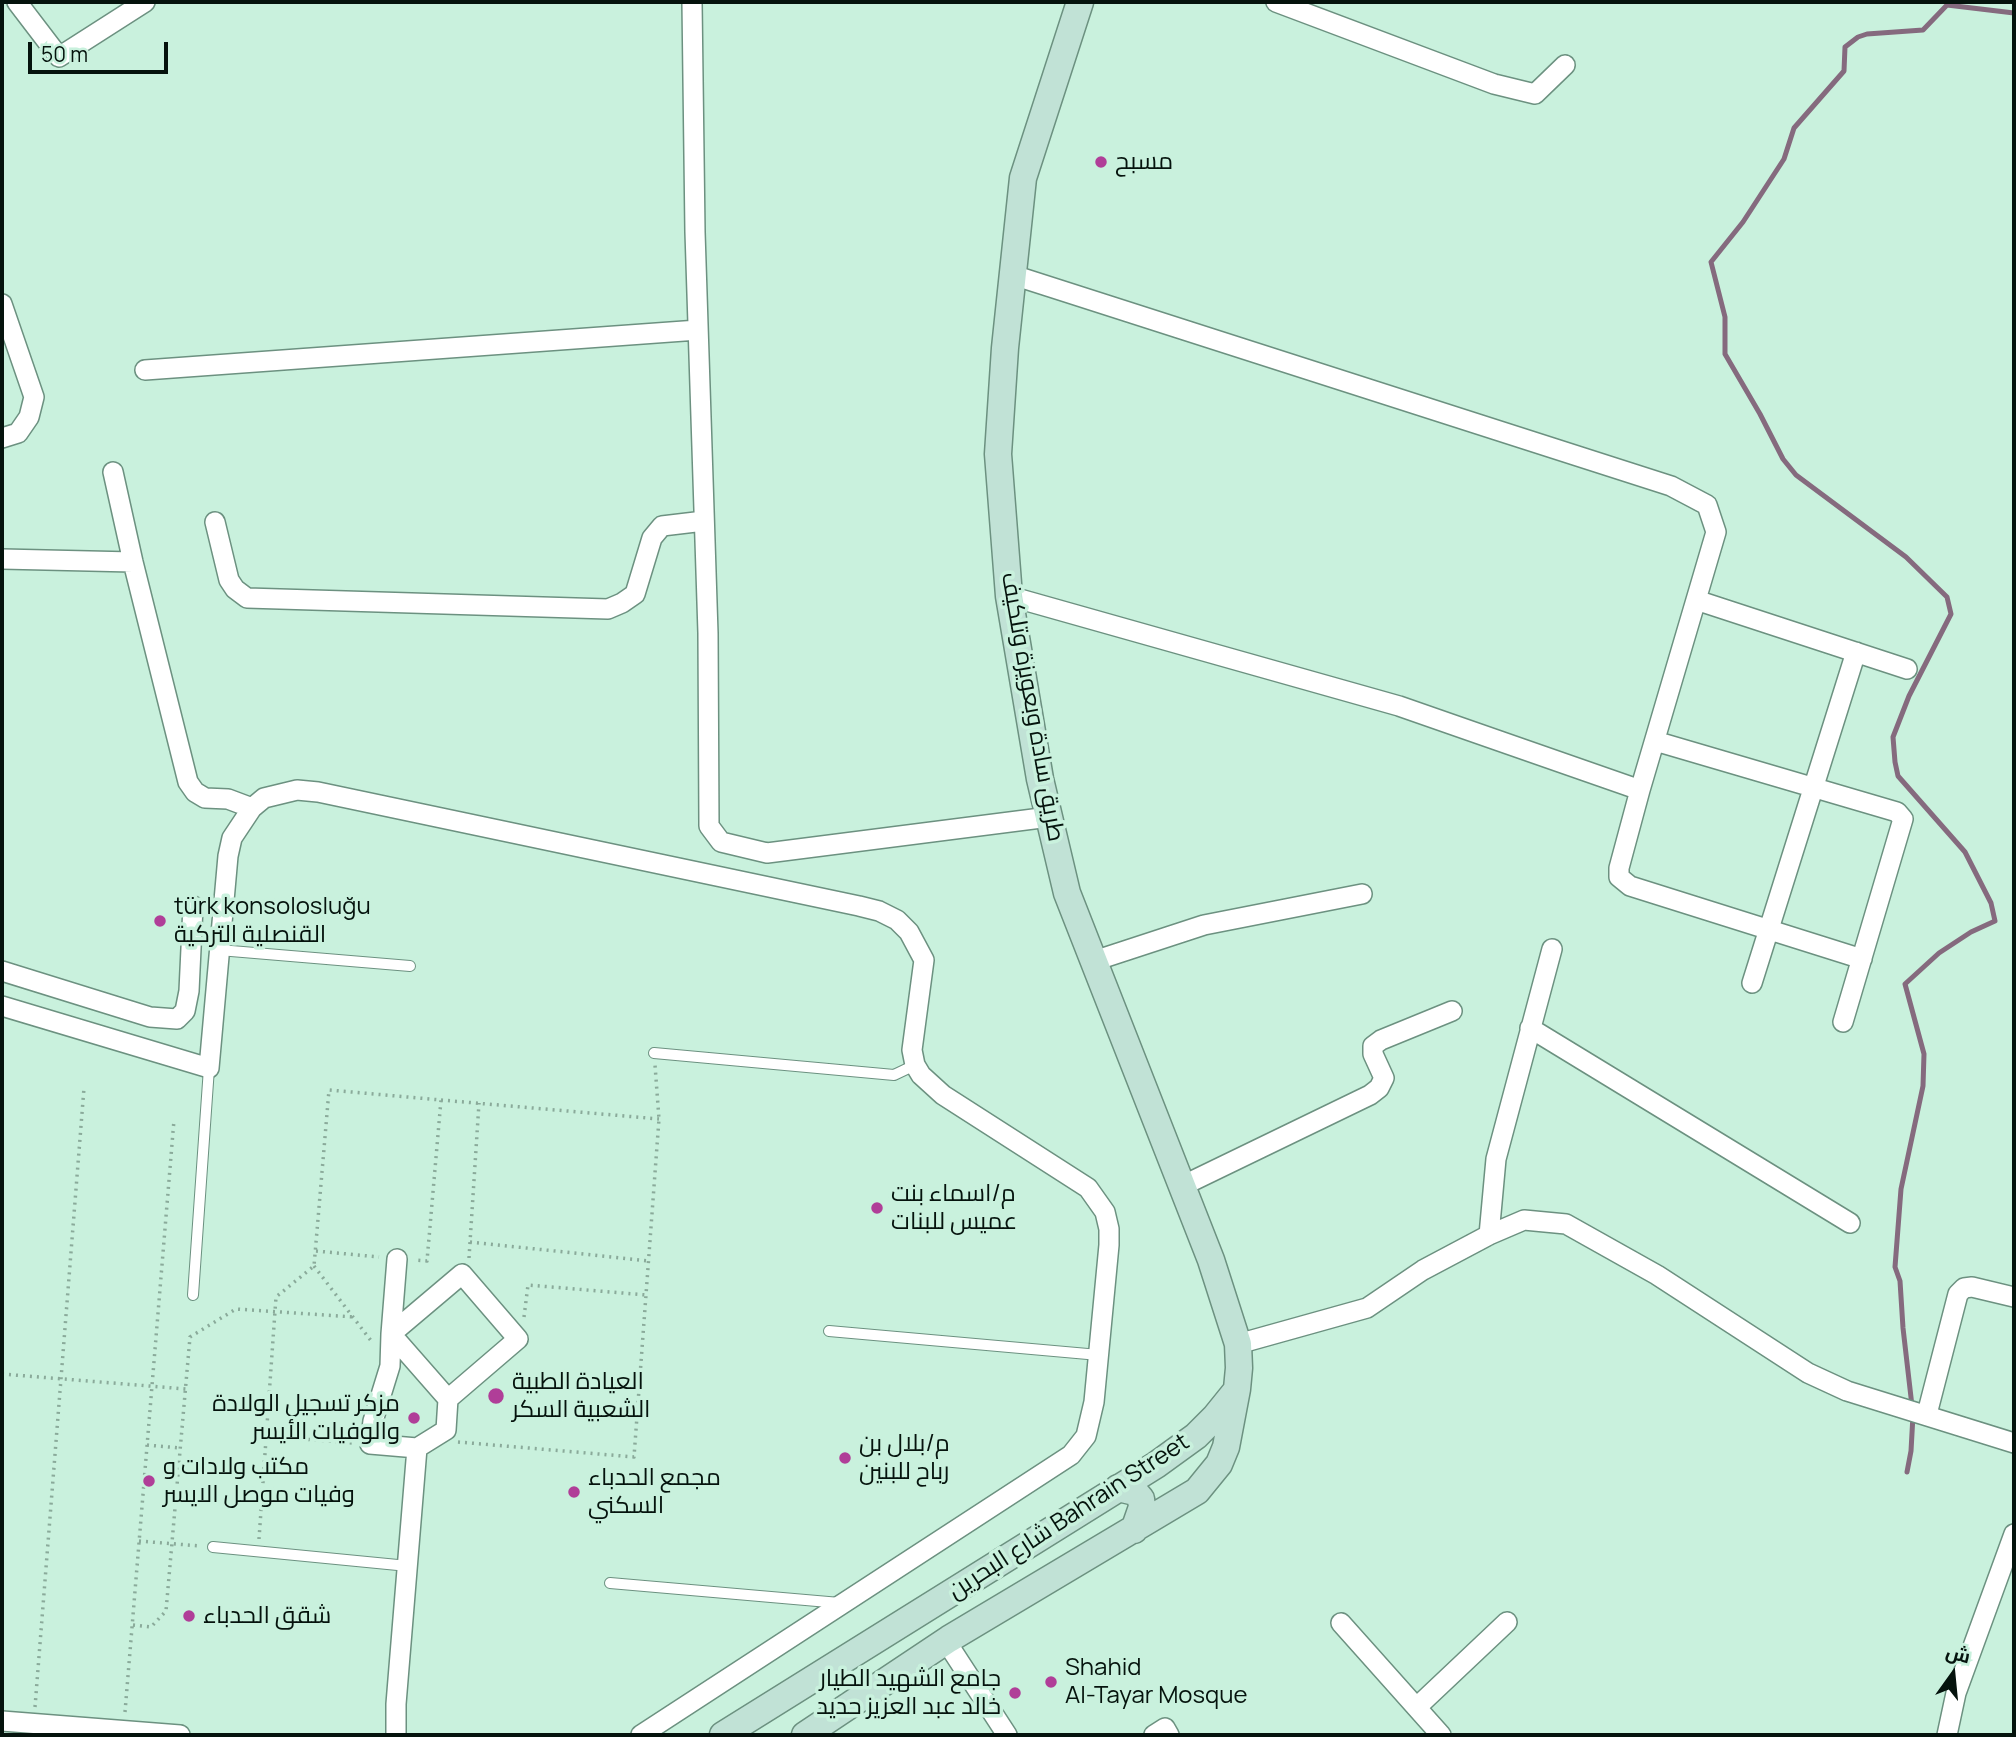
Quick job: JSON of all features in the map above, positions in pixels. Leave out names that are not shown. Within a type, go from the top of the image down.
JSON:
[{"type":"main road","name":"طريق سادة وبعويزة وتلكيف","points":[[1080,2],[1023,178],[1005,348],[998,454],[1009,596],[1040,779],[1067,893],[1211,1260],[1238,1344],[1237,1390]]},
{"type":"main road","name":"شارع البحرين Bahrain Street","points":[[723,1735],[1156,1465],[1196,1436],[1237,1390]]},
{"type":"main road","name":"شارع البحرين Bahrain Street","points":[[805,1735],[949,1639],[1197,1491],[1219,1464],[1226,1447],[1237,1390]]},
{"type":"main road","points":[[1118,1488],[1135,1492],[1141,1499],[1142,1507],[1134,1530]]},
{"type":"main road","points":[[761,1712],[784,1719],[789,1727],[789,1735]]},
{"type":"street","points":[[17,2],[60,57],[145,2]]},
{"type":"street","points":[[692,2],[709,825],[721,842],[767,853],[1049,817]]},
{"type":"street","points":[[1276,2],[1494,84],[1535,94],[1565,65]]},
{"type":"street","points":[[1013,275],[1671,486],[1707,505],[1716,532],[1640,790],[1619,868],[1619,877],[1630,887],[1862,959]]},
{"type":"street","points":[[2,304],[34,397],[29,417],[18,433],[2,438]]},
{"type":"street","points":[[145,370],[698,330]]},
{"type":"street","points":[[113,471],[188,782],[195,792],[205,798],[228,799],[252,808]]},
{"type":"street","points":[[215,522],[229,580],[235,589],[247,598],[608,609],[635,594],[652,538],[662,526],[704,521]]},
{"type":"street","points":[[2,559],[133,562]]},
{"type":"street","points":[[1009,596],[1399,706],[1640,790]]},
{"type":"street","points":[[1696,600],[1908,669]]},
{"type":"street","points":[[1752,983],[1856,652]]},
{"type":"street","points":[[1655,741],[1897,812],[1903,819],[1843,1022]]},
{"type":"street","points":[[2,1006],[209,1068],[228,856],[232,838],[252,808],[264,798],[297,790],[318,792],[879,911],[897,920],[909,932],[924,960],[912,1037],[915,1065],[921,1075],[943,1094],[1088,1188],[1098,1198],[1105,1212],[1109,1228],[1091,1422],[1081,1446],[1072,1455],[641,1735]]},
{"type":"street","points":[[1094,961],[1204,925],[1362,894]]},
{"type":"street","points":[[2,971],[150,1017],[177,1019],[185,1011],[189,991],[193,906]]},
{"type":"street","points":[[1489,1235],[1496,1159],[1552,948]]},
{"type":"street","points":[[1182,1186],[1370,1096],[1380,1088],[1384,1078],[1373,1054],[1373,1046],[1381,1040],[1452,1012]]},
{"type":"street","points":[[1530,1028],[1850,1223]]},
{"type":"street","points":[[1238,1344],[1367,1308],[1423,1270],[1524,1220],[1566,1224],[1657,1275],[1808,1373],[1847,1391],[2014,1443]]},
{"type":"street","points":[[391,1334],[448,1399],[446,1430],[423,1443],[370,1444],[373,1422],[390,1366],[391,1334],[397,1259]]},
{"type":"street","points":[[391,1334],[462,1274],[518,1339],[448,1399]]},
{"type":"street","points":[[1924,1413],[1958,1294],[1964,1288],[1972,1287],[2014,1297]]},
{"type":"street","points":[[396,1735],[396,1703],[408,1566],[423,1443]]},
{"type":"street","points":[[1947,1735],[1956,1693],[2014,1534]]},
{"type":"street","points":[[1417,1707],[1507,1622]]},
{"type":"street","points":[[1342,1623],[1441,1735]]},
{"type":"street","points":[[949,1639],[953,1652],[1007,1735]]},
{"type":"street","points":[[2,1721],[180,1735]]},
{"type":"street","points":[[1154,1735],[1165,1728],[1169,1735]]},
{"type":"lane","points":[[219,950],[410,966]]},
{"type":"lane","points":[[654,1053],[894,1075],[915,1065]]},
{"type":"lane","points":[[193,1295],[209,1068]]},
{"type":"lane","points":[[829,1331],[1099,1355]]},
{"type":"lane","points":[[213,1547],[408,1566]]},
{"type":"lane","points":[[610,1583],[844,1604]]},
{"type":"path","points":[[423,1443],[634,1457],[659,1119],[654,1053]]},
{"type":"path","points":[[33,1724],[84,1088]]},
{"type":"path","points":[[258,1551],[276,1297],[314,1266],[329,1090],[659,1119]]},
{"type":"path","points":[[316,1251],[427,1261],[441,1100]]},
{"type":"path","points":[[468,1281],[479,1103]]},
{"type":"path","points":[[124,1731],[174,1120]]},
{"type":"path","points":[[470,1242],[649,1261]]},
{"type":"path","points":[[314,1266],[390,1366]]},
{"type":"path","points":[[518,1339],[523,1325],[528,1286],[646,1295]]},
{"type":"path","points":[[132,1625],[151,1627],[166,1611],[190,1337],[236,1309],[354,1318]]},
{"type":"path","points":[[2,1374],[186,1389]]},
{"type":"path","points":[[266,1436],[370,1444]]},
{"type":"path","points":[[147,1445],[181,1448]]},
{"type":"path","points":[[139,1541],[213,1547]]},
{"type":"waterway","points":[[1912,1406],[1900,1281],[1895,1267],[1901,1189],[1923,1086],[1924,1054],[1905,984],[1939,953],[1971,932],[1995,921],[1991,903],[1965,852],[1898,776],[1895,762],[1893,737],[1909,696],[1951,614],[1947,597],[1906,557],[1796,475],[1783,459],[1725,354],[1725,317],[1711,262],[1743,222],[1784,159],[1794,128],[1844,71],[1845,47],[1867,34],[1923,30],[1947,5],[2014,13]]},
{"type":"waterway","points":[[1907,1472],[1913,1415]]},
{"type":"place","name":"مسبح","points":[[1101,162]]},
{"type":"place","name":"türk konsolosluğu القنصلية التركية","points":[[160,921]]},
{"type":"place","name":"م/اسماء بنت عميس للبنات","points":[[877,1208]]},
{"type":"place","name":"العيادة الطبية الشعبية السكر","points":[[496,1396]]},
{"type":"place","name":"مزكر تسجيل الولادة والوفيات الأيسر","points":[[414,1418]]},
{"type":"place","name":"م/بلال بن رباح للبنين","points":[[845,1458]]},
{"type":"place","name":"مكتب ولادات و وفيات موصل الايسر","points":[[149,1481]]},
{"type":"place","name":"مجمع الحدباء السكني","points":[[574,1492]]},
{"type":"place","name":"شقق الحدباء","points":[[189,1616]]},
{"type":"place","name":"Shahid Al-Tayar Mosque","points":[[1051,1682]]},
{"type":"place","name":"جامع الشهيد الطيار خالد عبد العزيز حديد","points":[[1015,1693]]}]
